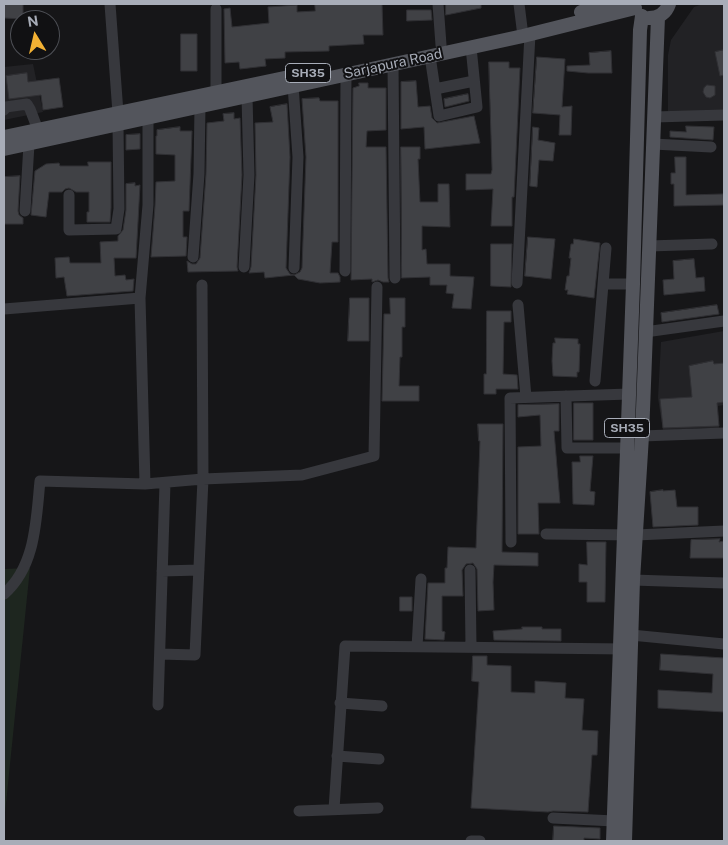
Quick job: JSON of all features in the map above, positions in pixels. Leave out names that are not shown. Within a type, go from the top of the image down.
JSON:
[{"type":"main road","name":"Sarjapura Road","points":[[145,115],[216,92],[471,47],[525,32],[611,4]]},
{"type":"main road","points":[[658,17],[663,14],[670,4]]},
{"type":"main road","name":"Sarjapura Road","points":[[4,149],[36,139],[118,119],[248,96],[293,85],[329,73],[346,74],[393,64],[423,54],[441,45],[525,32],[637,9],[652,18],[658,17]]},
{"type":"main road","name":"SH35","points":[[613,841],[633,580],[626,448],[633,284],[640,30],[637,9]]},
{"type":"main road","name":"SH35","points":[[625,841],[630,535],[642,436],[658,17]]},
{"type":"main road","name":"Sarjapura Road","points":[[4,137],[36,139]]},
{"type":"main road","points":[[630,359],[644,359]]},
{"type":"street","points":[[69,195],[69,230],[116,229],[119,209],[118,119],[110,4]]},
{"type":"street","points":[[438,4],[441,45]]},
{"type":"street","points":[[517,283],[525,32],[519,4]]},
{"type":"street","points":[[216,8],[216,92]]},
{"type":"street","points":[[423,54],[434,89],[439,116],[477,107],[471,47]]},
{"type":"street","points":[[393,64],[395,278]]},
{"type":"street","points":[[345,271],[346,74]]},
{"type":"street","points":[[434,89],[474,81]]},
{"type":"street","points":[[293,85],[298,157],[294,268]]},
{"type":"street","points":[[244,267],[249,175],[248,96]]},
{"type":"street","points":[[4,110],[6,107],[27,104],[30,108],[36,139],[25,211]]},
{"type":"street","points":[[193,257],[199,174],[200,106]]},
{"type":"street","points":[[144,484],[140,298],[148,205],[145,115]]},
{"type":"street","points":[[654,117],[724,116]]},
{"type":"street","points":[[653,144],[711,147]]},
{"type":"street","points":[[649,246],[712,244]]},
{"type":"street","points":[[594,381],[606,248]]},
{"type":"street","points":[[603,284],[633,284]]},
{"type":"street","points":[[160,654],[195,655],[203,479],[202,285]]},
{"type":"street","points":[[4,594],[22,568],[33,541],[40,481],[144,484],[203,479],[302,475],[374,456],[377,287]]},
{"type":"street","points":[[4,309],[140,298]]},
{"type":"street","points":[[518,305],[526,397]]},
{"type":"street","points":[[645,332],[724,321]]},
{"type":"street","points":[[511,542],[510,398],[629,394]]},
{"type":"street","points":[[566,396],[568,448],[626,448]]},
{"type":"street","points":[[642,436],[724,434]]},
{"type":"street","points":[[158,705],[165,483]]},
{"type":"street","points":[[546,534],[630,535],[724,531]]},
{"type":"street","points":[[162,571],[199,570]]},
{"type":"street","points":[[470,570],[471,647]]},
{"type":"street","points":[[417,647],[420,579]]},
{"type":"street","points":[[633,580],[724,582]]},
{"type":"street","points":[[334,809],[345,646],[471,647],[724,644]]},
{"type":"street","points":[[340,703],[382,706]]},
{"type":"street","points":[[337,756],[379,759]]},
{"type":"street","points":[[299,811],[378,808]]},
{"type":"street","points":[[553,818],[614,821]]},
{"type":"street","points":[[471,841],[480,841]]},
{"type":"shaded area","points":[[703,4],[724,4],[724,112],[668,113],[668,55],[671,40],[694,7]]},
{"type":"shaded area","points":[[33,64],[43,112],[4,120],[4,67]]},
{"type":"shaded area","points":[[724,331],[724,405],[718,406],[719,428],[663,431],[658,398],[661,342]]},
{"type":"shaded area","points":[[30,568],[4,823],[4,569]]},
{"type":"building","points":[[4,4],[23,4],[23,10],[10,10],[10,18],[4,18]]},
{"type":"building","points":[[315,4],[382,4],[383,35],[363,35],[364,44],[329,46],[329,51],[285,52],[285,58],[265,59],[266,66],[240,69],[239,62],[225,63],[224,9],[230,8],[232,27],[269,23],[268,7],[297,5],[297,12],[315,11]]},
{"type":"building","points":[[446,4],[481,4],[481,8],[446,15]]},
{"type":"building","points":[[407,10],[431,10],[432,20],[407,21]]},
{"type":"building","points":[[181,34],[197,34],[197,71],[181,71]]},
{"type":"building","points":[[724,50],[724,75],[720,76],[715,52]]},
{"type":"building","points":[[611,51],[612,73],[567,71],[567,66],[590,65],[589,53]]},
{"type":"building","points":[[537,57],[565,59],[562,107],[572,106],[571,135],[559,135],[560,115],[533,113]]},
{"type":"building","points":[[489,62],[509,62],[509,68],[520,68],[512,226],[491,226],[493,189],[466,190],[466,174],[491,174],[492,170]]},
{"type":"building","points":[[27,73],[28,82],[59,78],[63,107],[43,110],[41,95],[9,99],[6,76]]},
{"type":"building","points":[[416,81],[418,107],[430,106],[432,118],[437,123],[474,116],[480,143],[425,149],[424,127],[401,129],[401,82]]},
{"type":"building","points":[[359,83],[368,83],[368,88],[386,88],[386,130],[367,131],[366,147],[386,147],[389,282],[378,280],[372,282],[372,279],[351,280],[353,88],[359,86]]},
{"type":"building","points":[[707,85],[715,86],[715,95],[710,98],[706,97],[703,92]]},
{"type":"building","points":[[468,94],[469,101],[445,107],[444,99]]},
{"type":"building","points":[[319,98],[320,101],[338,101],[338,242],[332,242],[330,273],[338,273],[340,282],[320,283],[298,279],[294,275],[300,272],[302,268],[306,157],[302,99]]},
{"type":"building","points":[[287,104],[290,157],[286,268],[290,274],[294,275],[265,278],[264,272],[249,273],[251,267],[256,175],[255,123],[273,122],[270,107]]},
{"type":"building","points":[[234,113],[234,119],[240,118],[242,175],[238,271],[188,272],[187,261],[196,264],[200,258],[206,174],[207,123],[224,121],[223,114]]},
{"type":"building","points":[[686,126],[714,127],[713,140],[670,137],[670,131],[686,132]]},
{"type":"building","points":[[180,127],[180,131],[192,131],[189,211],[183,211],[183,237],[187,237],[186,256],[151,257],[156,182],[175,181],[175,155],[156,154],[157,130]]},
{"type":"building","points":[[533,127],[539,128],[538,140],[555,143],[553,161],[539,160],[537,187],[530,186]]},
{"type":"building","points":[[140,134],[140,149],[126,150],[126,135]]},
{"type":"building","points":[[401,147],[420,147],[420,159],[418,159],[420,202],[438,202],[438,184],[449,184],[450,227],[422,226],[422,250],[426,249],[427,264],[450,264],[450,276],[474,277],[471,309],[452,308],[454,294],[446,293],[447,285],[430,285],[430,277],[402,278]]},
{"type":"building","points":[[675,157],[686,157],[686,195],[723,194],[724,205],[674,206],[674,184],[671,184],[671,173],[675,173]]},
{"type":"building","points":[[88,162],[111,162],[110,222],[87,222],[89,192],[76,192],[69,188],[62,192],[49,192],[46,217],[31,215],[35,171],[46,164],[59,163],[60,166],[88,166]]},
{"type":"building","points":[[20,176],[18,211],[19,215],[23,218],[23,224],[4,224],[4,177]]},
{"type":"building","points":[[135,183],[135,186],[140,185],[136,258],[114,258],[115,276],[125,275],[126,280],[134,279],[133,291],[67,296],[64,277],[56,278],[55,258],[69,257],[70,263],[101,263],[100,242],[118,241],[118,236],[123,230],[126,210],[126,184]]},
{"type":"building","points":[[528,237],[555,239],[551,279],[525,276]]},
{"type":"building","points":[[574,239],[600,243],[594,298],[567,294],[568,290],[565,290],[567,276],[569,276],[571,244],[573,244]]},
{"type":"building","points":[[491,244],[512,244],[511,287],[491,286]]},
{"type":"building","points":[[694,259],[696,278],[704,277],[705,291],[664,295],[663,280],[674,279],[673,261]]},
{"type":"building","points":[[350,298],[369,298],[369,341],[348,341]]},
{"type":"building","points":[[390,298],[405,298],[405,327],[402,327],[402,357],[400,357],[399,386],[419,386],[419,401],[382,401],[384,314],[390,314]]},
{"type":"building","points":[[717,305],[719,314],[662,322],[661,313]]},
{"type":"building","points":[[487,311],[511,311],[511,322],[504,322],[503,374],[517,375],[518,389],[496,389],[496,394],[484,394]]},
{"type":"building","points":[[555,338],[578,339],[578,344],[580,344],[579,372],[577,372],[577,377],[553,376],[552,361]]},
{"type":"building","points":[[713,361],[714,364],[724,363],[724,402],[717,403],[719,426],[663,428],[660,399],[692,397],[689,366]]},
{"type":"building","points":[[574,403],[593,403],[593,440],[574,440]]},
{"type":"building","points":[[559,404],[559,431],[554,431],[560,503],[538,503],[539,534],[518,534],[518,447],[541,446],[540,415],[518,417],[518,405]]},
{"type":"building","points":[[478,424],[503,424],[502,552],[538,553],[538,566],[494,565],[494,610],[478,611],[477,569],[473,563],[466,564],[462,570],[463,596],[442,596],[442,631],[445,632],[444,640],[425,639],[428,583],[445,583],[448,547],[476,548],[480,441]]},
{"type":"building","points":[[580,456],[593,456],[590,491],[595,492],[594,505],[573,504],[572,462],[580,462]]},
{"type":"building","points":[[675,490],[677,507],[698,507],[698,525],[653,527],[650,492]]},
{"type":"building","points":[[720,539],[719,542],[724,541],[724,558],[690,558],[691,540]]},
{"type":"building","points":[[587,542],[606,542],[605,602],[587,602],[587,582],[579,582],[579,564],[587,565]]},
{"type":"building","points":[[400,597],[412,597],[412,611],[400,611]]},
{"type":"building","points":[[522,627],[561,629],[561,641],[494,640],[493,631],[522,629]]},
{"type":"building","points":[[661,654],[724,658],[724,712],[658,708],[658,690],[712,693],[713,674],[660,670]]},
{"type":"building","points":[[473,656],[487,656],[487,665],[511,666],[511,692],[535,693],[535,681],[566,683],[565,698],[584,699],[582,730],[598,731],[597,755],[592,755],[588,812],[471,808],[479,682],[472,681]]},
{"type":"building","points":[[554,826],[600,828],[600,839],[584,838],[584,841],[553,841]]}]
